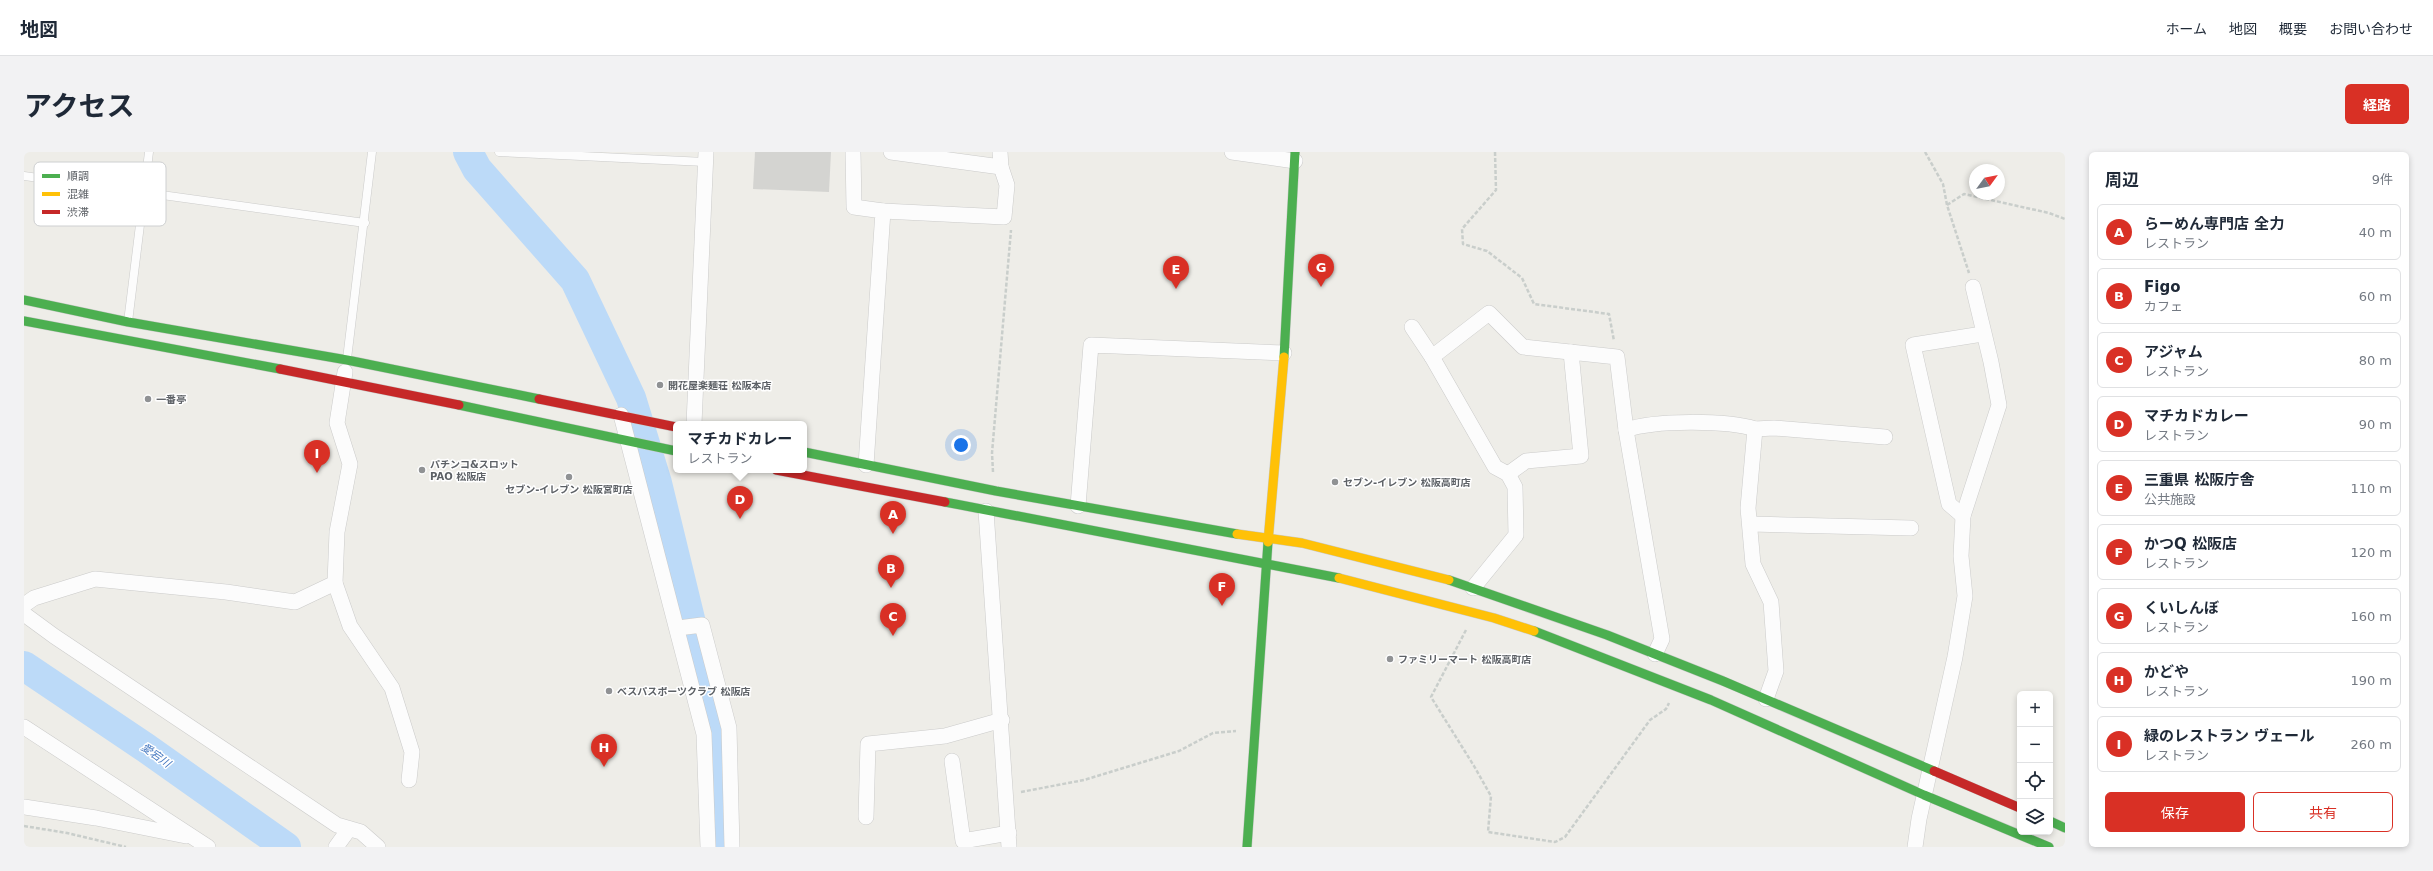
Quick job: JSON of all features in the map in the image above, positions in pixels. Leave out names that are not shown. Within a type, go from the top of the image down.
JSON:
[{"type":"street","points":[[853,152],[854,207],[882,211],[1004,217],[1007,186],[1001,167],[1000,152]]},
{"type":"street","points":[[891,152],[1001,167]]},
{"type":"street","points":[[1232,152],[1295,157],[1284,354],[1266,565],[1247,847]]},
{"type":"street","points":[[694,421],[706,157]]},
{"type":"street","points":[[866,465],[882,211]]},
{"type":"street","points":[[1915,847],[1929,769],[1955,657],[1966,596],[1961,556],[1963,516],[1999,405],[1991,362],[1973,288]]},
{"type":"street","points":[[24,300],[128,322],[347,360],[673,426]]},
{"type":"street","points":[[1432,357],[1489,313],[1523,347],[1617,357],[1626,430],[1662,639],[1655,654]]},
{"type":"street","points":[[24,321],[343,381],[673,450]]},
{"type":"street","points":[[1412,327],[1432,357],[1495,467],[1508,474],[1515,488],[1516,535],[1473,588]]},
{"type":"street","points":[[1963,516],[1948,504],[1913,345],[1976,335]]},
{"type":"street","points":[[1078,506],[1090,345],[1284,354]]},
{"type":"street","points":[[1508,474],[1526,461],[1581,456],[1571,352]]},
{"type":"street","points":[[347,360],[337,423],[350,464],[337,532],[335,583],[350,626],[392,688],[412,752],[409,780]]},
{"type":"street","points":[[624,416],[632,442],[704,734],[708,784],[708,847]]},
{"type":"street","points":[[1626,430],[1642,424],[1738,424],[1755,429],[1774,428],[1885,437]]},
{"type":"street","points":[[1755,429],[1748,508],[1751,524],[1753,564],[1771,602],[1776,671],[1766,699]]},
{"type":"street","points":[[807,453],[1078,506],[1268,539],[1302,542],[1441,577],[1655,654],[1766,699],[2017,807]]},
{"type":"street","points":[[791,473],[1266,565],[1346,579],[1475,613],[1558,639],[1678,687],[1924,795],[2050,847]]},
{"type":"street","points":[[952,761],[963,841],[1009,840],[1002,720],[986,511]]},
{"type":"street","points":[[1751,524],[1911,528]]},
{"type":"street","points":[[24,605],[34,598],[95,579],[226,592],[295,602],[335,583]]},
{"type":"street","points":[[24,614],[54,636],[337,825],[361,832],[378,847]]},
{"type":"street","points":[[678,628],[702,625],[729,728],[732,847]]},
{"type":"street","points":[[696,700],[719,694]]},
{"type":"street","points":[[866,817],[868,744],[945,736],[1002,720]]},
{"type":"street","points":[[24,727],[208,847]]},
{"type":"street","points":[[708,784],[731,782]]},
{"type":"street","points":[[24,807],[96,818],[195,838]]},
{"type":"street","points":[[2053,822],[2065,828]]},
{"type":"street","points":[[336,847],[349,829]]},
{"type":"lane","points":[[148,162],[149,152]]},
{"type":"lane","points":[[347,360],[365,222],[372,152]]},
{"type":"lane","points":[[499,152],[645,158],[706,157]]},
{"type":"lane","points":[[24,176],[34,177]]},
{"type":"lane","points":[[166,195],[365,222]]},
{"type":"lane","points":[[128,322],[141,226]]},
{"type":"path","points":[[1495,152],[1496,190],[1462,229],[1463,244],[1487,251],[1522,278],[1534,304],[1608,314],[1617,357]]},
{"type":"path","points":[[1925,152],[1943,184],[1947,205],[1973,288]]},
{"type":"path","points":[[1947,205],[1964,194],[2049,212],[2065,219]]},
{"type":"path","points":[[993,478],[992,453],[1012,225]]},
{"type":"path","points":[[1475,613],[1431,697],[1491,796],[1488,832],[1555,842],[1566,837],[1650,720],[1666,709],[1678,687]]},
{"type":"path","points":[[1006,794],[1084,780],[1179,751],[1213,733],[1240,731]]},
{"type":"path","points":[[24,826],[67,833],[126,847]]},
{"type":"building","points":[[755,152],[831,152],[829,192],[753,189]]},
{"type":"waterway","points":[[468,152],[477,169],[575,280],[631,398],[657,483],[717,730],[722,817],[721,847]]},
{"type":"waterway","name":"愛宕川","points":[[24,666],[146,748],[286,847]]},
{"type":"traffic: fast","points":[[1284,357],[1295,152]]},
{"type":"traffic: fast","points":[[24,300],[128,322],[347,360],[539,399]]},
{"type":"traffic: fast","points":[[24,321],[280,369]]},
{"type":"traffic: fast","points":[[459,405],[673,450]]},
{"type":"traffic: fast","points":[[807,453],[996,491],[1237,534]]},
{"type":"traffic: fast","points":[[945,502],[1339,578]]},
{"type":"traffic: fast","points":[[1247,847],[1268,542]]},
{"type":"traffic: fast","points":[[1449,580],[1607,635],[1723,681],[1934,771]]},
{"type":"traffic: fast","points":[[1534,631],[1711,700],[1924,795],[2049,847]]},
{"type":"traffic: fast","points":[[2053,822],[2065,828]]},
{"type":"traffic: slow","points":[[1268,542],[1284,357]]},
{"type":"traffic: slow","points":[[1237,534],[1302,543],[1449,580]]},
{"type":"traffic: slow","points":[[1339,578],[1494,618],[1534,631]]},
{"type":"traffic: jam","points":[[280,369],[459,405]]},
{"type":"traffic: jam","points":[[539,399],[673,426]]},
{"type":"traffic: jam","points":[[792,473],[945,502]]},
{"type":"traffic: jam","points":[[1934,771],[2017,807]]},
{"type":"place","name":"くいしんぼ","points":[[1321,287]]},
{"type":"place","name":"三重県 松阪庁舎","points":[[1176,289]]},
{"type":"place","name":"開花屋楽麺荘 松阪本店","points":[[660,385]]},
{"type":"place","name":"一番亭","points":[[148,399]]},
{"type":"place","name":"パチンコ&スロット PAO 松阪店","points":[[422,470]]},
{"type":"place","name":"緑のレストラン ヴェール","points":[[317,473]]},
{"type":"place","name":"セブン-イレブン 松阪宮町店","points":[[569,477]]},
{"type":"place","name":"セブン-イレブン 松阪高町店","points":[[1335,482]]},
{"type":"place","name":"マチカドカレー","points":[[740,519]]},
{"type":"place","name":"らーめん専門店 全力","points":[[893,534]]},
{"type":"place","name":"Figo","points":[[891,588]]},
{"type":"place","name":"かつQ 松阪店","points":[[1222,606]]},
{"type":"place","name":"アジャム","points":[[893,636]]},
{"type":"place","name":"ファミリーマート 松阪高町店","points":[[1390,659]]},
{"type":"place","name":"ベスパスポーツクラブ 松阪店","points":[[609,691]]},
{"type":"place","name":"かどや","points":[[604,767]]}]
